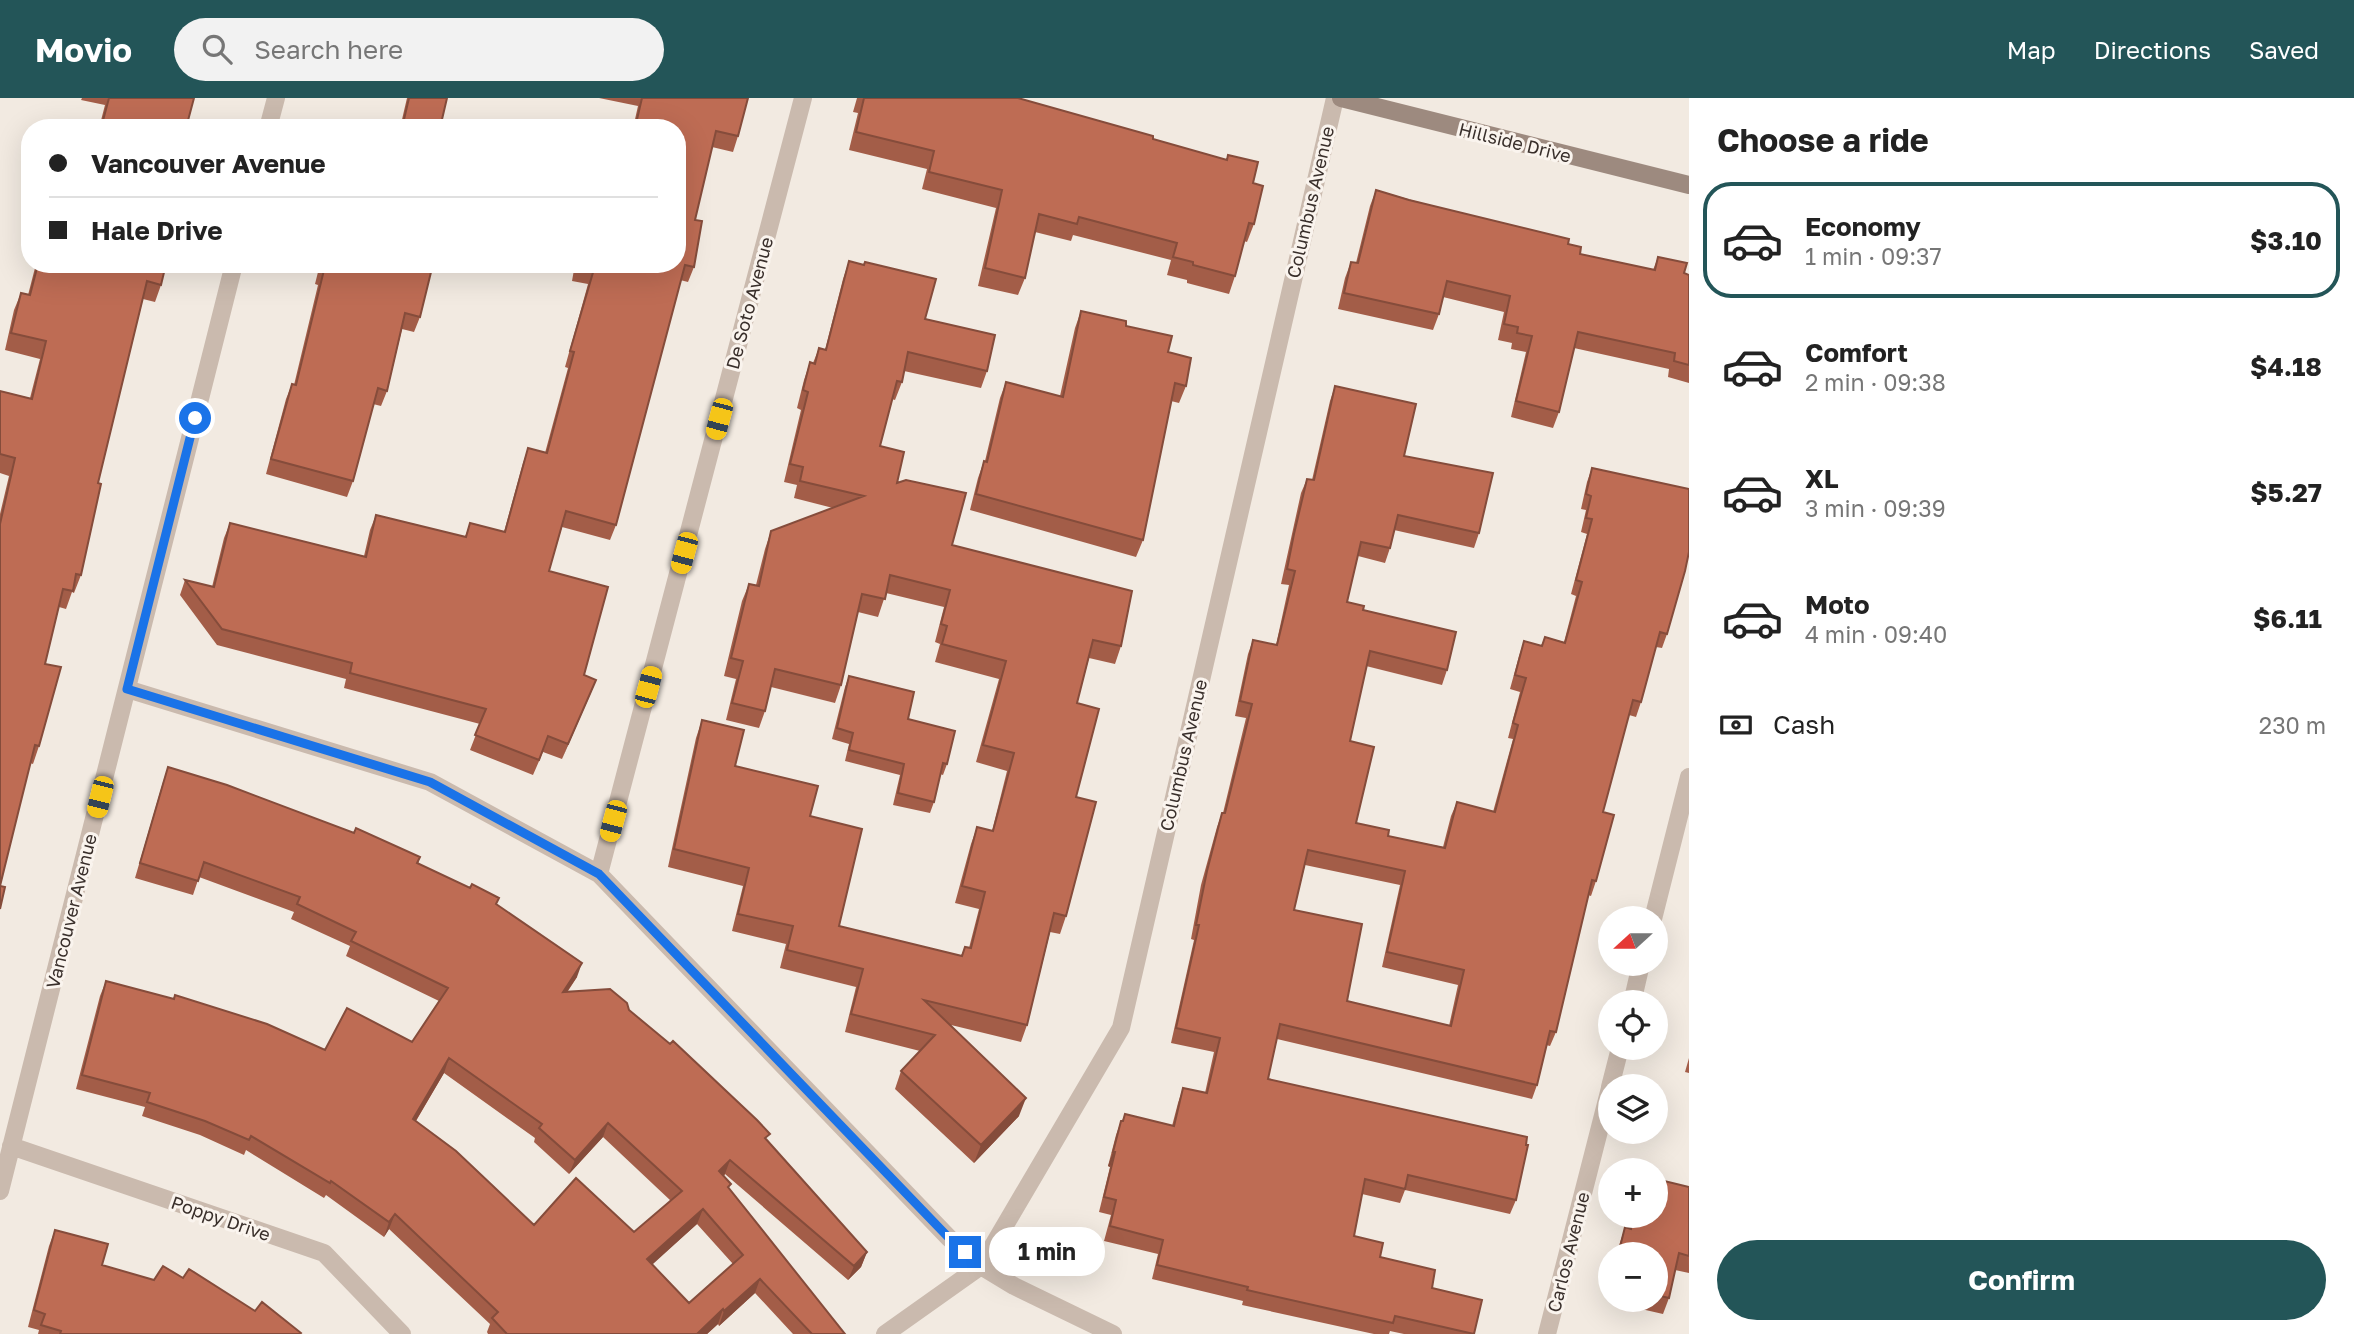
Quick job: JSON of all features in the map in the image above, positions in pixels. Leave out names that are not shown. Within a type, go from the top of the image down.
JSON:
[{"type":"main road","name":"Hillside Drive","points":[[1341,98],[1689,185]]},
{"type":"street","points":[[270,119],[276,98]]},
{"type":"street","name":"De Soto Avenue","points":[[599,874],[803,98]]},
{"type":"street","name":"Columbus Avenue","points":[[885,1334],[981,1266],[1121,1028],[1335,98]]},
{"type":"street","name":"Vancouver Avenue","points":[[0,1191],[232,273]]},
{"type":"street","points":[[127,689],[430,782],[599,874],[949,1238],[981,1266],[1014,1286],[1113,1334]]},
{"type":"street","points":[[1656,906],[1689,777]]},
{"type":"street","name":"Carlos Avenue","points":[[1547,1334],[1598,1134]]},
{"type":"street","name":"Poppy Drive","points":[[11,1146],[324,1253],[402,1334]]},
{"type":"building","points":[[109,98],[194,98],[188,119],[103,119]]},
{"type":"building","points":[[409,98],[447,98],[442,119],[404,119]]},
{"type":"building","points":[[642,98],[748,98],[738,136],[716,131],[695,220],[702,221],[694,267],[686,265],[686,119],[637,119]]},
{"type":"building","points":[[864,98],[1018,98],[1227,160],[1228,155],[1258,162],[1253,183],[1263,186],[1254,224],[1249,223],[1235,276],[1173,257],[1177,243],[1079,217],[1077,224],[1039,214],[1025,278],[985,268],[1002,190],[929,172],[934,151],[856,132]]},
{"type":"building","points":[[1376,190],[1569,239],[1568,244],[1581,247],[1580,254],[1655,270],[1658,257],[1687,263],[1684,273],[1689,275],[1689,365],[1674,361],[1675,353],[1578,332],[1559,412],[1516,401],[1532,336],[1517,333],[1518,327],[1504,324],[1510,296],[1447,281],[1439,314],[1344,293],[1351,262],[1358,263]]},
{"type":"building","points":[[849,261],[864,265],[865,262],[936,279],[925,319],[995,335],[987,371],[908,352],[902,382],[897,381],[880,446],[904,452],[897,483],[906,480],[966,493],[952,545],[1132,591],[1121,646],[1093,640],[1077,703],[1099,709],[1076,797],[1096,802],[1066,916],[1054,913],[1027,1025],[924,1000],[1026,1098],[981,1145],[901,1071],[935,1035],[851,1014],[863,969],[787,950],[793,926],[738,914],[749,868],[674,849],[702,720],[744,730],[735,766],[818,786],[810,816],[862,829],[839,926],[962,956],[965,947],[971,948],[985,892],[962,886],[977,827],[993,831],[1014,753],[983,745],[1006,661],[942,644],[947,626],[941,624],[950,590],[890,575],[885,599],[862,594],[841,685],[775,669],[765,711],[732,703],[743,661],[731,658],[749,584],[759,586],[771,531],[864,496],[800,481],[803,467],[790,464],[808,392],[803,390],[810,362],[815,364],[819,348],[826,350]]},
{"type":"building","points":[[36,273],[164,273],[161,285],[147,281],[98,483],[101,484],[81,575],[76,574],[73,591],[63,589],[45,664],[61,667],[39,746],[35,745],[0,886],[0,524],[15,458],[0,454],[0,391],[32,399],[46,341],[11,333],[21,293],[30,295]]},
{"type":"building","points":[[323,273],[431,273],[420,317],[405,313],[387,391],[378,388],[353,481],[271,459],[292,384],[296,385]]},
{"type":"building","points":[[593,273],[683,273],[616,525],[566,511],[549,571],[608,587],[584,675],[596,680],[568,744],[548,736],[539,760],[475,735],[486,709],[350,673],[352,663],[222,629],[185,580],[214,587],[230,523],[366,557],[376,515],[466,537],[470,523],[505,532],[528,448],[547,453],[574,352],[570,351]]},
{"type":"building","points":[[1081,311],[1126,321],[1126,326],[1172,336],[1168,352],[1191,358],[1186,386],[1175,383],[1143,540],[976,494],[984,461],[987,462],[1006,382],[1063,397]]},
{"type":"building","points":[[1335,386],[1416,404],[1404,456],[1493,473],[1479,533],[1398,515],[1390,548],[1361,542],[1347,602],[1364,606],[1363,610],[1456,632],[1447,670],[1370,651],[1350,741],[1374,747],[1356,823],[1389,830],[1388,836],[1445,848],[1457,802],[1495,812],[1518,725],[1513,723],[1526,678],[1515,675],[1524,641],[1542,646],[1545,637],[1565,643],[1582,582],[1576,580],[1592,519],[1586,518],[1591,496],[1586,494],[1592,468],[1689,489],[1689,552],[1685,571],[1667,634],[1660,632],[1641,702],[1633,700],[1603,812],[1614,815],[1596,881],[1592,880],[1556,1032],[1550,1031],[1537,1085],[1280,1024],[1268,1079],[1527,1137],[1528,1145],[1516,1200],[1408,1175],[1405,1189],[1365,1179],[1354,1236],[1383,1243],[1380,1257],[1435,1270],[1432,1288],[1482,1300],[1474,1334],[1395,1316],[1393,1323],[1247,1290],[1248,1287],[1157,1265],[1163,1240],[1110,1226],[1116,1200],[1104,1197],[1113,1152],[1125,1114],[1174,1126],[1183,1088],[1207,1093],[1220,1038],[1176,1028],[1199,925],[1196,925],[1207,871],[1222,813],[1225,813],[1252,704],[1240,701],[1253,640],[1277,645],[1295,571],[1287,569],[1294,534],[1307,479],[1314,480]],"holes":[[[1308,850],[1405,871],[1387,952],[1464,970],[1451,1026],[1347,1001],[1362,924],[1294,910]]]},
{"type":"building","points":[[849,676],[914,692],[908,719],[955,731],[947,764],[943,763],[934,802],[898,793],[904,764],[849,750],[853,733],[837,728]]},
{"type":"building","points":[[168,767],[227,785],[354,833],[356,828],[420,857],[417,863],[470,888],[472,884],[499,898],[496,904],[582,963],[563,992],[610,989],[627,1003],[629,1010],[670,1044],[673,1041],[770,1134],[765,1138],[867,1252],[854,1266],[730,1160],[719,1171],[731,1184],[728,1187],[845,1334],[812,1334],[760,1279],[697,1334],[507,1334],[492,1318],[498,1312],[395,1214],[389,1222],[331,1181],[330,1183],[251,1136],[249,1140],[205,1121],[147,1102],[150,1093],[82,1075],[106,981],[174,999],[175,995],[267,1024],[325,1050],[347,1008],[412,1042],[448,988],[351,941],[356,932],[297,904],[300,897],[204,862],[198,881],[140,863]],"holes":[[[449,1058],[542,1124],[539,1128],[575,1160],[608,1123],[682,1191],[634,1232],[576,1178],[534,1225],[456,1151],[413,1119]],[[703,1209],[743,1255],[689,1303],[647,1259]]]},
{"type":"building","points":[[0,886],[5,887],[0,909]]},
{"type":"building","points":[[1668,1182],[1689,1187],[1689,1256],[1679,1253],[1669,1298],[1668,1242],[1621,1242],[1625,1228],[1668,1228]]},
{"type":"building","points":[[55,1230],[108,1244],[102,1265],[154,1280],[163,1266],[183,1278],[189,1269],[255,1311],[262,1302],[301,1333],[60,1334],[61,1331],[41,1325],[45,1314],[34,1310]]},
{"type":"route","points":[[195,418],[127,689],[430,782],[599,874],[965,1252]]}]
